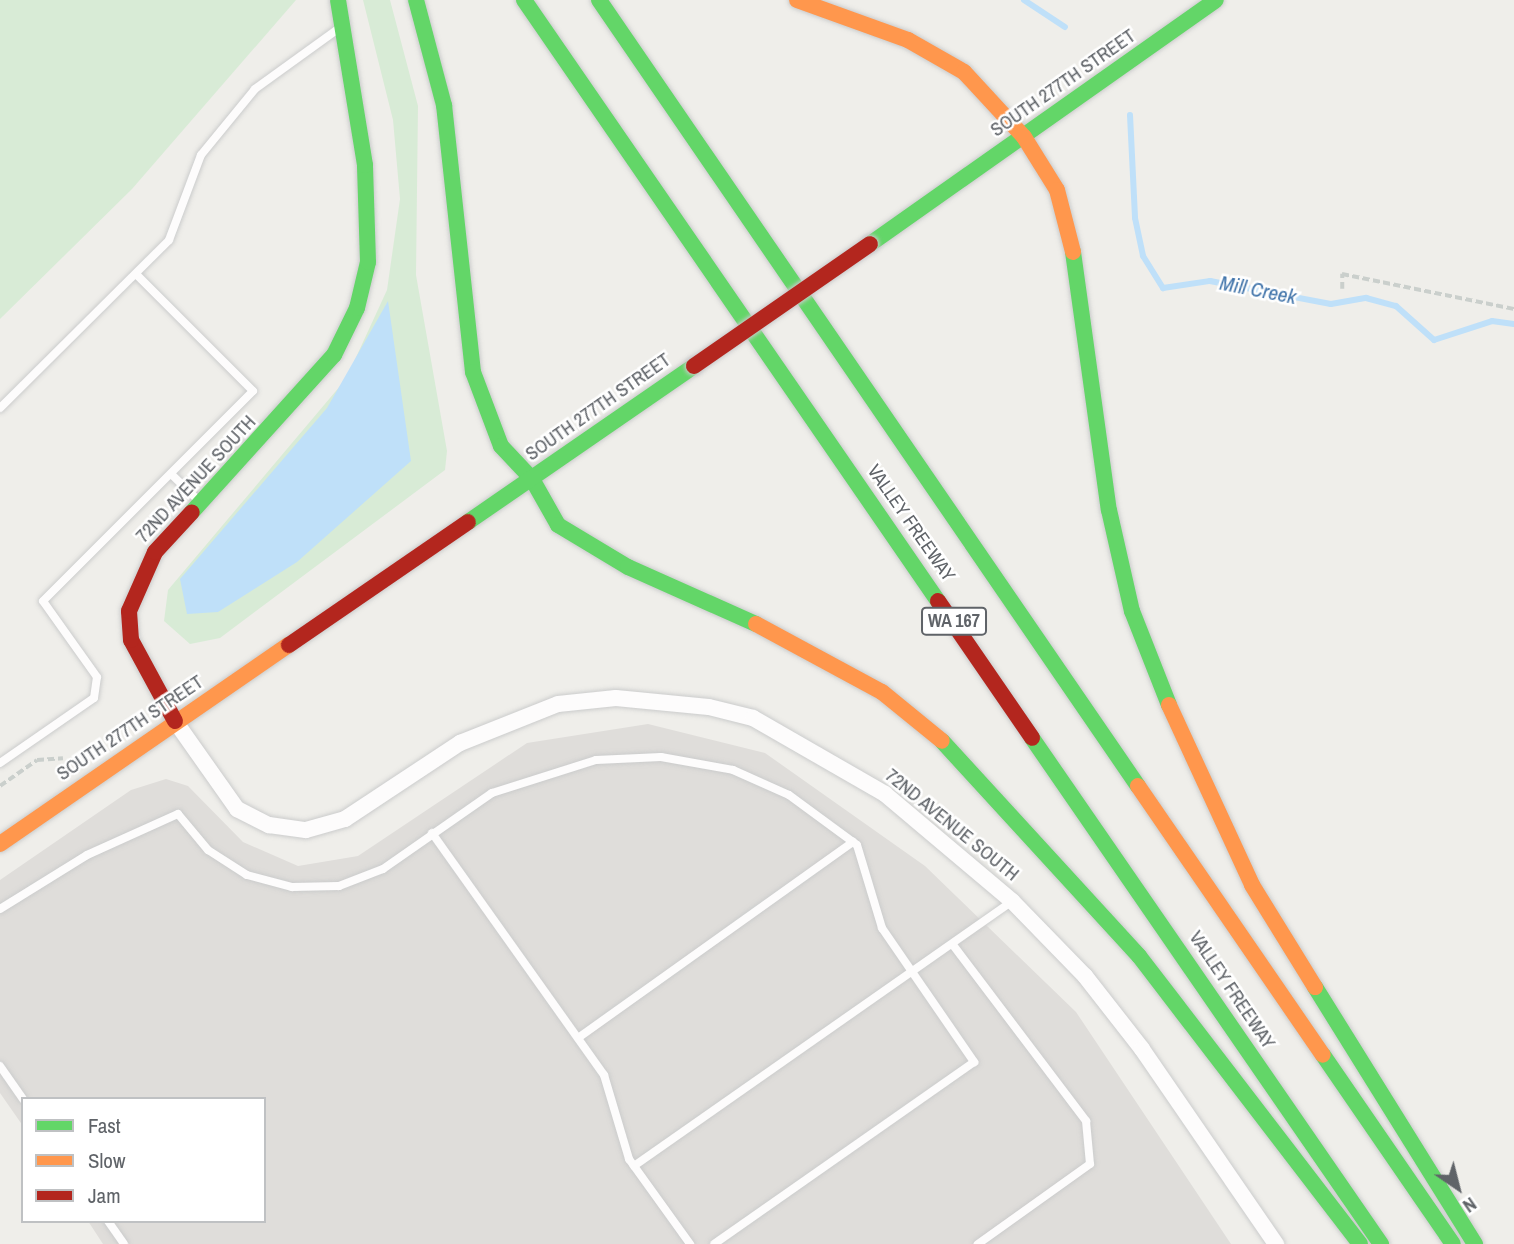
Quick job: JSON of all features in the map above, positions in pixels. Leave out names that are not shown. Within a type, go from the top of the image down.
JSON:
[{"type":"main road","name":"72ND AVENUE SOUTH","points":[[175,721],[135,649],[129,611],[150,560],[302,396],[334,355],[357,308],[370,216],[344,24],[338,0]]},
{"type":"main road","points":[[416,0],[444,105],[473,372],[502,446],[532,479],[558,525],[628,567],[819,653],[882,692],[951,748],[1139,956],[1360,1244]]},
{"type":"main road","name":"VALLEY FREEWAY","points":[[524,0],[1381,1244]]},
{"type":"main road","name":"VALLEY FREEWAY","points":[[599,0],[1452,1244]]},
{"type":"main road","points":[[797,0],[947,61],[1024,137],[1057,190],[1069,226],[1109,510],[1132,611],[1198,776],[1252,885],[1475,1244]]},
{"type":"main road","name":"SOUTH 277TH STREET","points":[[0,844],[175,721],[532,479],[1216,0]]},
{"type":"street","name":"72ND AVENUE SOUTH","points":[[175,721],[237,809],[268,825],[306,830],[345,818],[460,743],[558,704],[615,698],[709,707],[753,718],[808,746],[885,794],[1012,901],[1085,976],[1142,1049],[1276,1244]]},
{"type":"lane","points":[[0,408],[169,240],[201,155],[255,89],[344,24]]},
{"type":"lane","points":[[0,763],[94,698],[97,677],[43,601],[253,391],[136,274]]},
{"type":"lane","points":[[171,474],[201,504]]},
{"type":"lane","points":[[0,909],[87,855],[178,814],[208,850],[247,875],[292,887],[339,886],[383,869],[492,793],[532,776],[596,760],[661,757],[733,770],[789,795],[853,842],[882,928],[974,1062],[714,1244]]},
{"type":"lane","points":[[432,833],[604,1075],[634,1166],[690,1244]]},
{"type":"lane","points":[[578,1038],[853,842]]},
{"type":"lane","points":[[634,1166],[912,974],[1012,901]]},
{"type":"lane","points":[[953,945],[1086,1121],[1090,1164],[978,1244]]},
{"type":"lane","points":[[0,1066],[22,1097]]},
{"type":"lane","points":[[109,1223],[124,1244]]},
{"type":"path","points":[[1342,289],[1342,274],[1514,309]]},
{"type":"path","points":[[0,786],[37,760],[63,758]]},
{"type":"shaded area","points":[[648,724],[765,753],[925,866],[1076,1012],[1231,1244],[103,1244],[89,1223],[266,1223],[266,1097],[21,1097],[21,1123],[0,1093],[0,880],[131,790],[166,779],[188,786],[243,842],[298,866],[358,856],[527,743]]},
{"type":"green space","points":[[0,0],[296,0],[132,189],[0,319]]},
{"type":"green space","points":[[363,0],[390,0],[418,106],[416,275],[447,451],[445,470],[220,638],[190,644],[164,621],[168,590],[346,379],[387,290],[400,199],[393,120]]},
{"type":"water","points":[[388,301],[411,461],[297,562],[218,612],[187,614],[180,579],[327,408]]},
{"type":"waterway","name":"Mill Creek","points":[[1024,0],[1065,27]]},
{"type":"waterway","name":"Mill Creek","points":[[1130,115],[1135,218],[1143,256],[1163,288],[1210,281],[1331,304],[1366,298],[1396,306],[1434,340],[1492,321],[1514,324]]},
{"type":"traffic: fast","points":[[192,512],[334,355],[357,308],[368,262],[365,165],[338,0]]},
{"type":"traffic: fast","points":[[416,0],[444,105],[473,372],[501,446],[532,479],[558,525],[628,567],[756,624]]},
{"type":"traffic: fast","points":[[524,0],[938,601]]},
{"type":"traffic: fast","points":[[599,0],[1138,786]]},
{"type":"traffic: fast","points":[[870,244],[1216,0]]},
{"type":"traffic: fast","points":[[1073,252],[1109,510],[1132,611],[1169,705]]},
{"type":"traffic: fast","points":[[468,522],[694,366]]},
{"type":"traffic: fast","points":[[1032,738],[1381,1244]]},
{"type":"traffic: fast","points":[[942,741],[1139,956],[1360,1244]]},
{"type":"traffic: fast","points":[[1315,987],[1475,1244]]},
{"type":"traffic: fast","points":[[1323,1055],[1453,1244]]},
{"type":"traffic: slow","points":[[797,0],[908,40],[964,72],[1024,137],[1057,190],[1073,252]]},
{"type":"traffic: slow","points":[[756,624],[882,692],[942,741]]},
{"type":"traffic: slow","points":[[0,844],[289,645]]},
{"type":"traffic: slow","points":[[1169,705],[1252,885],[1315,987]]},
{"type":"traffic: slow","points":[[1138,786],[1323,1055]]},
{"type":"traffic: jam","points":[[694,366],[870,244]]},
{"type":"traffic: jam","points":[[175,721],[131,640],[129,611],[155,552],[192,512]]},
{"type":"traffic: jam","points":[[289,645],[468,522]]},
{"type":"traffic: jam","points":[[938,601],[1032,738]]}]
